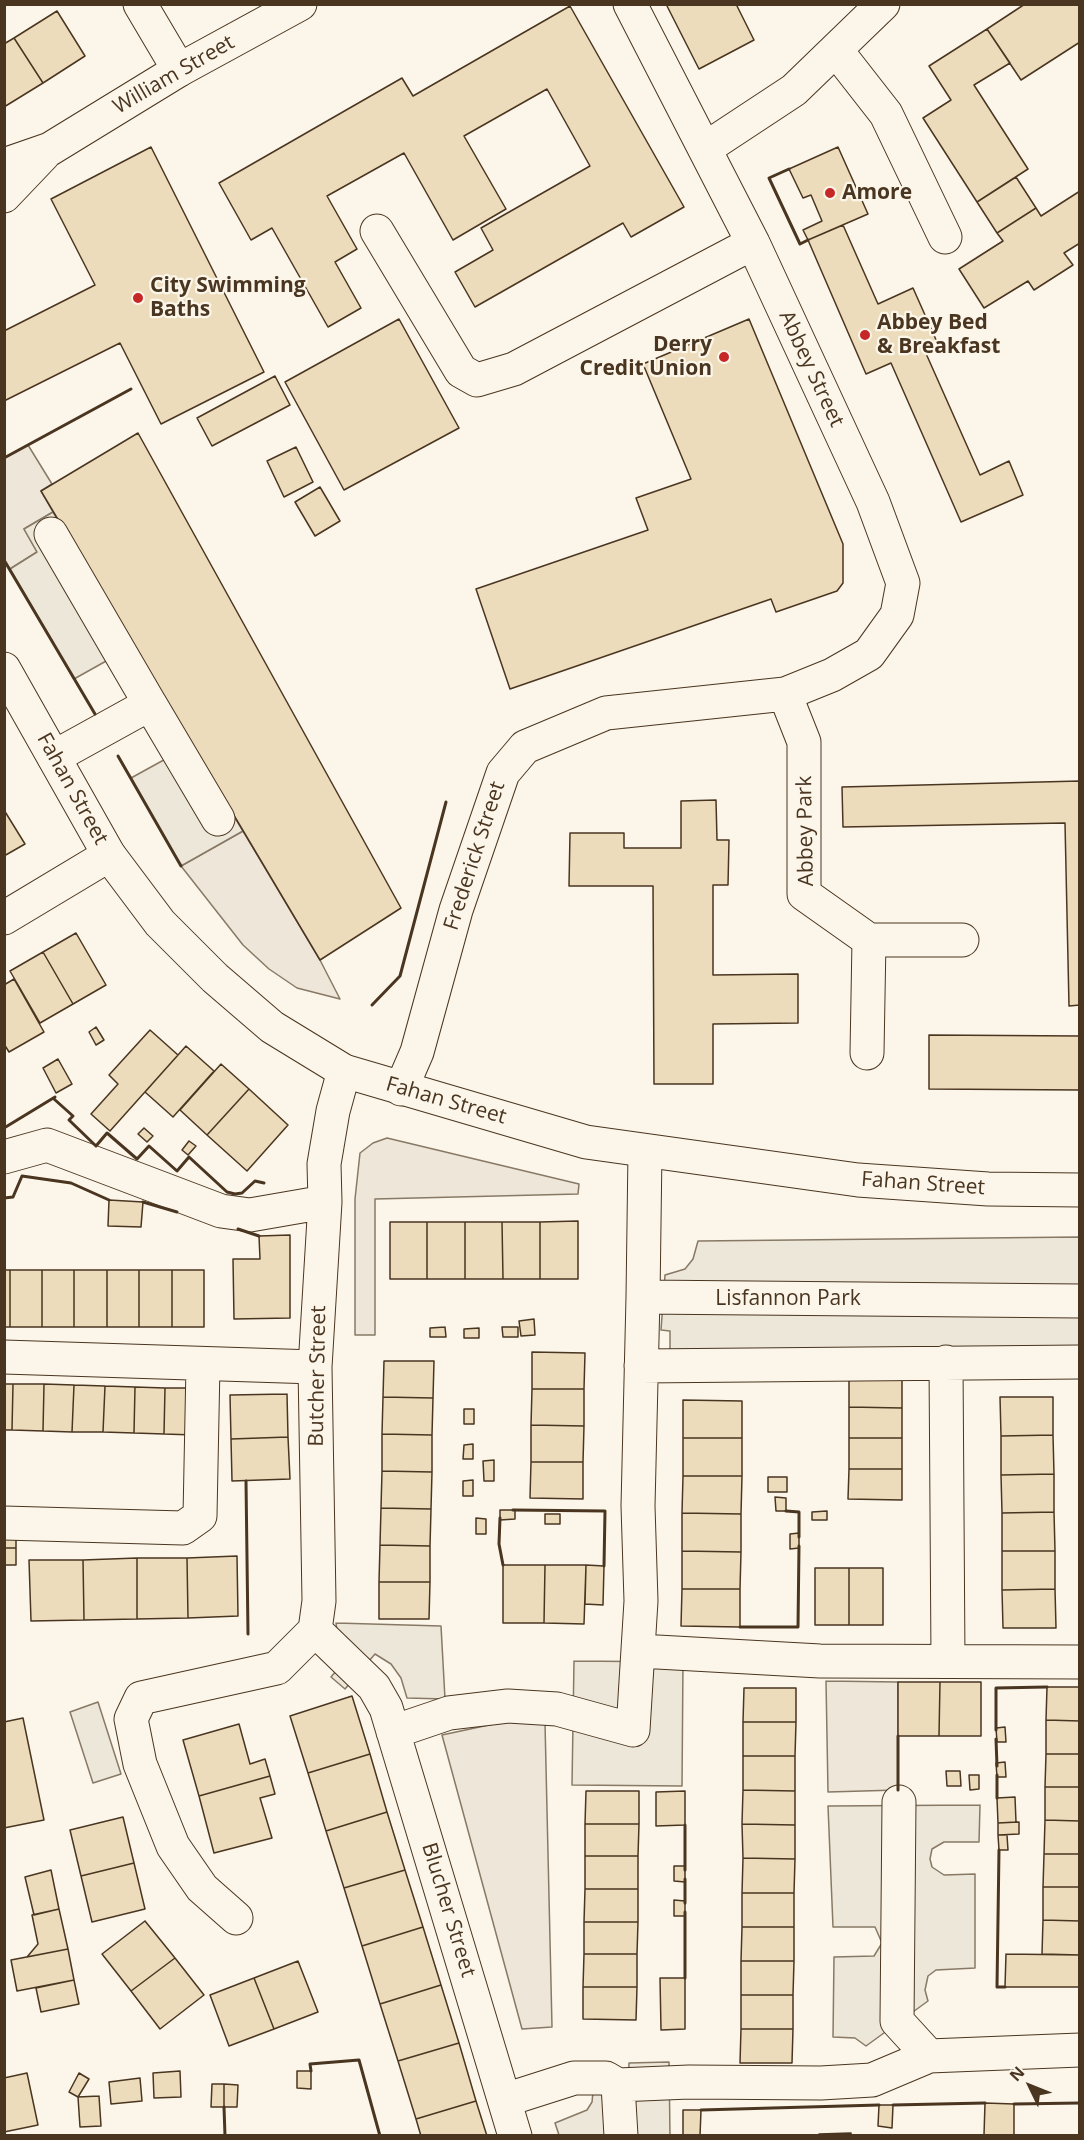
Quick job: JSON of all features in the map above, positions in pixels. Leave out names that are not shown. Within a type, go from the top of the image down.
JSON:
[{"type":"street","points":[[140,4],[179,70]]},
{"type":"street","name":"William Street","points":[[4,165],[50,149],[179,70],[300,4]]},
{"type":"street","name":"Abbey Street","points":[[630,4],[753,243],[873,502],[903,583],[897,615],[869,654],[832,675],[785,694]]},
{"type":"street","points":[[706,148],[794,90],[883,4]]},
{"type":"street","points":[[836,50],[886,114],[945,237]]},
{"type":"street","name":"William Street","points":[[4,196],[50,149]]},
{"type":"street","points":[[377,231],[461,371],[477,380],[514,369],[753,243]]},
{"type":"street","points":[[51,534],[218,819]]},
{"type":"street","name":"Fahan Street","points":[[4,669],[109,855],[160,923],[215,978],[272,1027],[344,1071],[586,1142],[858,1180],[988,1190],[1080,1190]]},
{"type":"street","name":"Abbey Park","points":[[785,694],[804,742],[804,894],[869,940]]},
{"type":"street","name":"Frederick Street","points":[[401,1089],[417,1052],[456,910],[503,773],[525,747],[606,713],[785,694]]},
{"type":"street","points":[[54,757],[150,704]]},
{"type":"street","points":[[4,918],[109,855]]},
{"type":"street","points":[[867,1053],[869,940],[962,940]]},
{"type":"street","name":"Butcher Street","points":[[315,1630],[320,1601],[315,1367],[325,1202],[324,1164],[333,1111],[344,1071]]},
{"type":"street","points":[[4,1157],[47,1145],[220,1211],[240,1214],[274,1213],[325,1202]]},
{"type":"street","points":[[393,1732],[449,1713],[508,1706],[557,1709],[633,1730],[639,1651],[645,1151]]},
{"type":"street","name":"Lisfannon Park","points":[[643,1297],[1080,1301]]},
{"type":"street","points":[[4,1357],[315,1367]]},
{"type":"street","points":[[946,1362],[948,1661]]},
{"type":"street","points":[[641,1366],[1080,1362]]},
{"type":"street","points":[[4,1523],[183,1528],[200,1516],[203,1365]]},
{"type":"street","points":[[236,1918],[202,1888],[173,1846],[140,1764],[131,1719],[141,1698],[277,1668],[315,1630]]},
{"type":"street","name":"Blucher Street","points":[[315,1630],[374,1686],[386,1708],[515,2136]]},
{"type":"street","points":[[639,1651],[820,1661],[1080,1662]]},
{"type":"street","points":[[899,1802],[897,2021],[929,2056]]},
{"type":"street","points":[[505,2100],[574,2078],[606,2078],[618,2085],[689,2082],[821,2083],[872,2080],[929,2056],[1080,2050]]},
{"type":"street","points":[[618,2085],[621,2136]]},
{"type":"shaded area","points":[[28,445],[52,484],[41,491],[53,512],[24,529],[37,552],[10,569],[4,560],[4,458]]},
{"type":"shaded area","points":[[53,512],[133,646],[74,679],[10,569],[37,552],[24,529]]},
{"type":"shaded area","points":[[191,745],[243,831],[181,866],[131,778]]},
{"type":"shaded area","points":[[243,831],[320,960],[340,999],[297,988],[269,969],[243,945],[181,866]]},
{"type":"shaded area","points":[[387,1138],[579,1184],[578,1194],[375,1199],[375,1335],[355,1335],[355,1199],[360,1153],[373,1143]]},
{"type":"shaded area","points":[[1079,1237],[1079,1350],[670,1352],[670,1331],[661,1330],[665,1275],[685,1269],[693,1259],[698,1241]]},
{"type":"shaded area","points":[[336,1623],[441,1626],[445,1699],[407,1698],[401,1678],[391,1664],[375,1654],[345,1689],[331,1677],[352,1652],[337,1631]]},
{"type":"shaded area","points":[[574,1661],[683,1662],[682,1786],[572,1785]]},
{"type":"shaded area","points":[[826,1681],[898,1682],[898,1790],[828,1792]]},
{"type":"shaded area","points":[[98,1702],[121,1774],[93,1783],[70,1712]]},
{"type":"shaded area","points":[[531,1716],[545,1723],[552,2027],[522,2029],[442,1735]]},
{"type":"shaded area","points":[[980,1805],[979,1842],[944,1842],[932,1849],[930,1859],[932,1867],[944,1875],[975,1874],[975,1968],[936,1970],[928,1976],[925,1990],[928,2001],[866,2046],[855,2038],[833,2037],[834,1957],[874,1956],[882,1943],[875,1927],[833,1927],[828,1806]]},
{"type":"shaded area","points":[[669,2062],[670,2135],[559,2135],[555,2123],[587,2110],[592,2102],[593,2092],[628,2090],[629,2063]]},
{"type":"building","points":[[666,4],[736,4],[754,40],[699,69]]},
{"type":"building","points":[[1025,4],[1080,4],[1080,42],[1021,80],[987,29]]},
{"type":"building","points":[[570,6],[684,207],[631,237],[623,223],[475,307],[455,272],[493,250],[481,228],[590,166],[547,89],[464,136],[506,209],[453,240],[404,153],[327,196],[357,249],[335,262],[361,308],[328,327],[272,228],[251,240],[219,183],[402,78],[413,96]]},
{"type":"building","points":[[57,11],[85,56],[43,83],[14,38]]},
{"type":"building","points":[[987,29],[1010,63],[974,85],[1028,169],[977,202],[923,118],[951,100],[929,66]]},
{"type":"building","points":[[14,38],[43,83],[4,107],[4,44]]},
{"type":"building","points":[[151,147],[264,372],[161,424],[120,343],[4,401],[4,331],[95,285],[51,199]]},
{"type":"building","name":"Amore","points":[[838,147],[868,214],[808,240],[803,230],[822,221],[811,195],[803,198],[789,169]]},
{"type":"building","points":[[1016,177],[1036,208],[997,233],[977,202]]},
{"type":"building","points":[[1080,191],[1080,243],[1064,253],[1073,265],[1034,290],[1028,281],[984,308],[959,269],[1003,241],[997,233],[1036,208],[1041,216]]},
{"type":"building","points":[[843,225],[878,304],[913,288],[937,342],[924,349],[980,475],[1009,461],[1023,495],[961,522],[891,363],[866,374],[808,240]]},
{"type":"building","points":[[399,319],[459,428],[344,490],[285,382]]},
{"type":"building","points":[[749,319],[843,544],[843,583],[837,591],[776,612],[771,599],[510,689],[476,589],[648,530],[636,498],[691,479],[643,364]]},
{"type":"building","points":[[275,376],[290,405],[212,446],[197,418]]},
{"type":"building","points":[[138,433],[401,908],[320,960],[41,491]]},
{"type":"building","points":[[296,447],[313,482],[284,497],[267,461]]},
{"type":"building","points":[[320,487],[340,521],[315,536],[295,502]]},
{"type":"building","points":[[1080,781],[1080,1005],[1069,1006],[1065,823],[843,827],[842,787]]},
{"type":"building","points":[[716,800],[717,840],[729,840],[728,885],[713,885],[713,975],[798,974],[798,1023],[713,1024],[713,1084],[654,1084],[653,886],[569,886],[570,833],[624,833],[624,848],[681,848],[681,801]]},
{"type":"building","points":[[4,810],[25,844],[4,856]]},
{"type":"building","points":[[76,933],[106,985],[73,1004],[43,952]]},
{"type":"building","points":[[43,952],[73,1004],[40,1023],[10,971]]},
{"type":"building","points":[[14,979],[44,1032],[9,1052],[4,1044],[4,985]]},
{"type":"building","points":[[96,1027],[104,1040],[96,1045],[89,1032]]},
{"type":"building","points":[[150,1030],[178,1055],[110,1131],[91,1114],[118,1084],[109,1075]]},
{"type":"building","points":[[929,1035],[1080,1036],[1080,1090],[929,1089]]},
{"type":"building","points":[[186,1046],[214,1071],[173,1117],[145,1092]]},
{"type":"building","points":[[58,1059],[72,1084],[56,1093],[43,1068]]},
{"type":"building","points":[[221,1064],[249,1089],[207,1135],[180,1110]]},
{"type":"building","points":[[249,1089],[288,1125],[247,1171],[207,1135]]},
{"type":"building","points":[[144,1128],[153,1136],[147,1142],[138,1134]]},
{"type":"building","points":[[189,1141],[196,1146],[188,1155],[182,1150]]},
{"type":"building","points":[[109,1200],[143,1202],[141,1227],[108,1226]]},
{"type":"building","points":[[578,1221],[578,1279],[540,1279],[540,1222]]},
{"type":"building","points":[[390,1222],[427,1222],[427,1279],[390,1279]]},
{"type":"building","points":[[427,1222],[465,1222],[465,1279],[427,1279]]},
{"type":"building","points":[[465,1222],[502,1222],[503,1279],[465,1279]]},
{"type":"building","points":[[502,1222],[540,1222],[540,1279],[503,1279]]},
{"type":"building","points":[[290,1235],[290,1318],[234,1319],[233,1259],[260,1259],[259,1236]]},
{"type":"building","points":[[4,1270],[10,1270],[10,1327],[4,1327]]},
{"type":"building","points":[[10,1270],[42,1270],[42,1327],[10,1327]]},
{"type":"building","points":[[42,1270],[74,1270],[74,1327],[42,1327]]},
{"type":"building","points":[[74,1270],[107,1270],[107,1327],[74,1327]]},
{"type":"building","points":[[107,1270],[139,1270],[139,1327],[107,1327]]},
{"type":"building","points":[[139,1270],[172,1270],[172,1327],[139,1327]]},
{"type":"building","points":[[172,1270],[204,1270],[204,1327],[172,1327]]},
{"type":"building","points":[[534,1319],[535,1335],[521,1336],[519,1321]]},
{"type":"building","points":[[445,1327],[446,1337],[430,1337],[430,1328]]},
{"type":"building","points":[[502,1327],[518,1327],[518,1337],[503,1337]]},
{"type":"building","points":[[479,1328],[479,1338],[464,1338],[464,1329]]},
{"type":"building","points":[[532,1352],[585,1353],[584,1389],[532,1389]]},
{"type":"building","points":[[384,1361],[434,1361],[433,1398],[383,1397]]},
{"type":"building","points":[[849,1378],[902,1379],[902,1408],[849,1407]]},
{"type":"building","points":[[4,1384],[13,1384],[12,1430],[4,1430]]},
{"type":"building","points":[[13,1384],[44,1384],[43,1431],[12,1430]]},
{"type":"building","points":[[44,1384],[74,1385],[72,1432],[43,1431]]},
{"type":"building","points":[[74,1385],[105,1386],[103,1432],[72,1432]]},
{"type":"building","points":[[105,1386],[135,1387],[134,1433],[103,1432]]},
{"type":"building","points":[[135,1387],[165,1388],[164,1434],[134,1433]]},
{"type":"building","points":[[165,1388],[196,1388],[194,1435],[164,1434]]},
{"type":"building","points":[[532,1389],[584,1389],[584,1426],[531,1425]]},
{"type":"building","points":[[287,1394],[288,1437],[231,1439],[230,1395]]},
{"type":"building","points":[[383,1397],[433,1398],[432,1435],[382,1434]]},
{"type":"building","points":[[1000,1397],[1053,1397],[1053,1435],[1001,1436]]},
{"type":"building","points":[[683,1400],[742,1401],[742,1438],[683,1438]]},
{"type":"building","points":[[849,1407],[902,1408],[902,1438],[849,1438]]},
{"type":"building","points":[[464,1409],[474,1409],[474,1424],[464,1424]]},
{"type":"building","points":[[531,1425],[584,1426],[583,1462],[531,1462]]},
{"type":"building","points":[[382,1434],[432,1435],[432,1472],[382,1471]]},
{"type":"building","points":[[1053,1435],[1054,1474],[1001,1475],[1001,1436]]},
{"type":"building","points":[[288,1437],[290,1479],[232,1481],[231,1439]]},
{"type":"building","points":[[683,1438],[742,1438],[742,1476],[683,1476]]},
{"type":"building","points":[[849,1438],[902,1438],[902,1469],[849,1469]]},
{"type":"building","points":[[473,1444],[473,1459],[463,1459],[464,1445]]},
{"type":"building","points":[[494,1460],[494,1481],[484,1481],[483,1461]]},
{"type":"building","points":[[531,1462],[583,1462],[583,1499],[530,1498]]},
{"type":"building","points":[[849,1469],[902,1469],[902,1500],[848,1499]]},
{"type":"building","points":[[382,1471],[432,1472],[431,1509],[381,1508]]},
{"type":"building","points":[[1054,1474],[1054,1512],[1002,1513],[1001,1475]]},
{"type":"building","points":[[683,1476],[742,1476],[741,1514],[682,1513]]},
{"type":"building","points":[[768,1477],[787,1477],[787,1492],[768,1492]]},
{"type":"building","points":[[473,1480],[473,1496],[463,1496],[463,1481]]},
{"type":"building","points":[[775,1497],[786,1498],[786,1511],[776,1511]]},
{"type":"building","points":[[381,1508],[431,1509],[430,1546],[380,1545]]},
{"type":"building","points":[[500,1510],[515,1510],[515,1519],[500,1520]]},
{"type":"building","points":[[827,1511],[827,1520],[812,1520],[812,1512]]},
{"type":"building","points":[[1054,1512],[1055,1551],[1002,1551],[1002,1513]]},
{"type":"building","points":[[682,1513],[741,1514],[741,1552],[682,1551]]},
{"type":"building","points":[[545,1514],[560,1514],[560,1524],[545,1524]]},
{"type":"building","points":[[476,1518],[486,1519],[486,1534],[476,1534]]},
{"type":"building","points":[[4,1532],[16,1532],[16,1548],[4,1548]]},
{"type":"building","points":[[799,1533],[799,1548],[790,1549],[790,1534]]},
{"type":"building","points":[[380,1545],[430,1546],[430,1582],[379,1582]]},
{"type":"building","points":[[4,1548],[16,1548],[16,1565],[4,1565]]},
{"type":"building","points":[[682,1551],[741,1552],[740,1589],[682,1589]]},
{"type":"building","points":[[1002,1551],[1055,1551],[1055,1589],[1002,1590]]},
{"type":"building","points":[[237,1556],[238,1616],[188,1618],[187,1558]]},
{"type":"building","points":[[137,1558],[137,1619],[84,1620],[83,1560]]},
{"type":"building","points":[[137,1558],[187,1558],[188,1618],[137,1619]]},
{"type":"building","points":[[29,1560],[83,1560],[84,1620],[31,1621]]},
{"type":"building","points":[[503,1565],[545,1565],[544,1623],[503,1623]]},
{"type":"building","points":[[545,1565],[586,1565],[584,1624],[544,1623]]},
{"type":"building","points":[[586,1565],[604,1566],[603,1605],[585,1604]]},
{"type":"building","points":[[815,1568],[849,1568],[849,1625],[815,1625]]},
{"type":"building","points":[[849,1568],[883,1568],[883,1625],[849,1625]]},
{"type":"building","points":[[379,1582],[430,1582],[429,1619],[379,1619]]},
{"type":"building","points":[[682,1589],[740,1589],[740,1627],[681,1626]]},
{"type":"building","points":[[1055,1589],[1056,1628],[1003,1628],[1002,1590]]},
{"type":"building","points":[[898,1682],[940,1682],[939,1736],[898,1736]]},
{"type":"building","points":[[940,1682],[981,1682],[981,1736],[939,1736]]},
{"type":"building","points":[[1047,1687],[1080,1687],[1080,1721],[1046,1720]]},
{"type":"building","points":[[744,1688],[796,1688],[796,1722],[743,1722]]},
{"type":"building","points":[[352,1696],[370,1754],[308,1773],[290,1716]]},
{"type":"building","points":[[23,1718],[44,1820],[4,1828],[4,1722]]},
{"type":"building","points":[[1046,1720],[1080,1721],[1080,1754],[1046,1754]]},
{"type":"building","points":[[743,1722],[796,1722],[795,1756],[743,1756]]},
{"type":"building","points":[[239,1724],[250,1764],[265,1759],[270,1776],[199,1796],[183,1740]]},
{"type":"building","points":[[1005,1727],[1006,1742],[997,1742],[996,1728]]},
{"type":"building","points":[[370,1754],[387,1812],[326,1831],[308,1773]]},
{"type":"building","points":[[1046,1754],[1080,1754],[1080,1787],[1045,1787]]},
{"type":"building","points":[[743,1756],[795,1756],[795,1791],[743,1790]]},
{"type":"building","points":[[1005,1762],[1006,1777],[997,1777],[996,1763]]},
{"type":"building","points":[[946,1771],[960,1771],[961,1786],[947,1786]]},
{"type":"building","points":[[969,1775],[979,1775],[979,1789],[970,1790]]},
{"type":"building","points":[[270,1776],[275,1794],[260,1798],[272,1838],[214,1853],[199,1796]]},
{"type":"building","points":[[1045,1787],[1080,1787],[1080,1821],[1045,1820]]},
{"type":"building","points":[[743,1790],[795,1791],[795,1825],[742,1824]]},
{"type":"building","points":[[586,1791],[639,1791],[639,1824],[585,1824]]},
{"type":"building","points":[[685,1791],[685,1825],[656,1826],[656,1792]]},
{"type":"building","points":[[1015,1797],[1016,1822],[998,1823],[997,1798]]},
{"type":"building","points":[[387,1812],[405,1870],[344,1888],[326,1831]]},
{"type":"building","points":[[123,1817],[134,1863],[81,1876],[70,1830]]},
{"type":"building","points":[[1045,1820],[1080,1821],[1080,1854],[1044,1854]]},
{"type":"building","points":[[1019,1822],[1019,1834],[998,1835],[998,1823]]},
{"type":"building","points":[[585,1824],[639,1824],[638,1856],[585,1856]]},
{"type":"building","points":[[742,1824],[795,1825],[795,1859],[743,1858]]},
{"type":"building","points":[[998,1835],[1007,1835],[1008,1850],[999,1850]]},
{"type":"building","points":[[1044,1854],[1080,1854],[1080,1887],[1043,1887]]},
{"type":"building","points":[[585,1856],[638,1856],[638,1889],[585,1889]]},
{"type":"building","points":[[743,1858],[795,1859],[794,1893],[742,1893]]},
{"type":"building","points":[[134,1863],[145,1909],[92,1922],[81,1876]]},
{"type":"building","points":[[674,1866],[685,1866],[685,1882],[674,1881]]},
{"type":"building","points":[[51,1870],[59,1909],[34,1915],[25,1877]]},
{"type":"building","points":[[405,1870],[423,1927],[362,1946],[344,1888]]},
{"type":"building","points":[[1043,1887],[1080,1887],[1080,1921],[1043,1920]]},
{"type":"building","points":[[585,1889],[638,1889],[638,1922],[584,1922]]},
{"type":"building","points":[[742,1893],[794,1893],[794,1927],[742,1927]]},
{"type":"building","points":[[674,1900],[685,1901],[685,1916],[674,1916]]},
{"type":"building","points":[[59,1909],[68,1949],[27,1957],[38,1944],[32,1915]]},
{"type":"building","points":[[1043,1920],[1080,1921],[1080,1955],[1042,1954]]},
{"type":"building","points":[[145,1921],[175,1958],[131,1991],[102,1954]]},
{"type":"building","points":[[584,1922],[638,1922],[637,1954],[584,1954]]},
{"type":"building","points":[[423,1927],[441,1985],[380,2004],[362,1946]]},
{"type":"building","points":[[742,1927],[794,1927],[794,1961],[741,1961]]},
{"type":"building","points":[[68,1949],[74,1980],[17,1991],[11,1960]]},
{"type":"building","points":[[584,1954],[637,1954],[637,1987],[583,1987]]},
{"type":"building","points":[[1006,1954],[1080,1955],[1080,1987],[1005,1987]]},
{"type":"building","points":[[175,1958],[204,1995],[160,2029],[131,1991]]},
{"type":"building","points":[[298,1961],[318,2012],[274,2029],[254,1978]]},
{"type":"building","points":[[741,1961],[794,1961],[793,1995],[741,1995]]},
{"type":"building","points":[[254,1978],[274,2029],[229,2046],[210,1995]]},
{"type":"building","points":[[660,1978],[685,1978],[685,2029],[661,2030]]},
{"type":"building","points":[[74,1980],[79,2004],[41,2012],[36,1988]]},
{"type":"building","points":[[441,1985],[459,2043],[398,2061],[380,2004]]},
{"type":"building","points":[[583,1987],[637,1987],[636,2020],[583,2019]]},
{"type":"building","points":[[741,1995],[793,1995],[793,2029],[741,2029]]},
{"type":"building","points":[[741,2029],[793,2029],[792,2063],[740,2063]]},
{"type":"building","points":[[459,2043],[476,2101],[416,2119],[398,2061]]},
{"type":"building","points":[[180,2071],[181,2097],[154,2098],[153,2073]]},
{"type":"building","points":[[297,2071],[311,2071],[311,2089],[297,2088]]},
{"type":"building","points":[[27,2073],[38,2125],[4,2132],[4,2078]]},
{"type":"building","points":[[79,2073],[89,2079],[78,2097],[69,2092]]},
{"type":"building","points":[[140,2078],[142,2101],[111,2104],[109,2082]]},
{"type":"building","points":[[212,2084],[224,2084],[224,2107],[211,2107]]},
{"type":"building","points":[[224,2084],[238,2085],[237,2107],[224,2107]]},
{"type":"building","points":[[99,2096],[101,2126],[80,2127],[78,2097]]},
{"type":"building","points":[[476,2101],[487,2136],[421,2136],[416,2119]]},
{"type":"building","points":[[985,2103],[1014,2104],[1014,2135],[984,2135]]},
{"type":"building","points":[[879,2105],[893,2105],[892,2128],[878,2126]]},
{"type":"building","points":[[683,2110],[701,2110],[700,2136],[683,2136]]},
{"type":"building","points":[[851,2133],[851,2136],[819,2136],[819,2134]]},
{"type":"wall","points":[[789,169],[769,178],[800,244],[808,240]]},
{"type":"wall","points":[[4,458],[131,389]]},
{"type":"wall","points":[[4,560],[95,714]]},
{"type":"wall","points":[[118,756],[181,866]]},
{"type":"wall","points":[[372,1005],[400,976],[446,802]]},
{"type":"wall","points":[[4,1128],[55,1097]]},
{"type":"wall","points":[[54,1099],[73,1116],[69,1120],[96,1146],[107,1133],[137,1159],[149,1146],[177,1171],[189,1157],[227,1192],[235,1194],[242,1193],[255,1181],[264,1183]]},
{"type":"wall","points":[[4,1198],[13,1197],[22,1176],[71,1183],[109,1200]]},
{"type":"wall","points":[[143,1202],[177,1212]]},
{"type":"wall","points":[[238,1229],[259,1236]]},
{"type":"wall","points":[[246,1481],[248,1634]]},
{"type":"wall","points":[[513,1510],[605,1511],[604,1566]]},
{"type":"wall","points":[[786,1511],[799,1512],[799,1537]]},
{"type":"wall","points":[[500,1518],[499,1544],[503,1565]]},
{"type":"wall","points":[[740,1627],[798,1627],[799,1546]]},
{"type":"wall","points":[[996,1730],[996,1688],[1047,1687]]},
{"type":"wall","points":[[898,1736],[898,1790]]},
{"type":"wall","points":[[996,1739],[997,1766]]},
{"type":"wall","points":[[997,1775],[997,1798]]},
{"type":"wall","points":[[685,1825],[685,1870]]},
{"type":"wall","points":[[999,1850],[997,1987],[1005,1987]]},
{"type":"wall","points":[[685,1879],[685,1903]]},
{"type":"wall","points":[[685,1912],[685,1978]]},
{"type":"wall","points":[[311,2071],[310,2064],[359,2060],[380,2136]]},
{"type":"wall","points":[[893,2105],[985,2103]]},
{"type":"wall","points":[[1014,2104],[1080,2103]]},
{"type":"wall","points":[[701,2110],[879,2105]]},
{"type":"wall","points":[[224,2107],[225,2136]]},
{"type":"place","name":"Amore","points":[[830,193]]},
{"type":"place","name":"City Swimming Baths","points":[[138,298]]},
{"type":"place","name":"Abbey Bed & Breakfast","points":[[865,335]]},
{"type":"place","name":"Derry Credit Union","points":[[724,357]]}]
